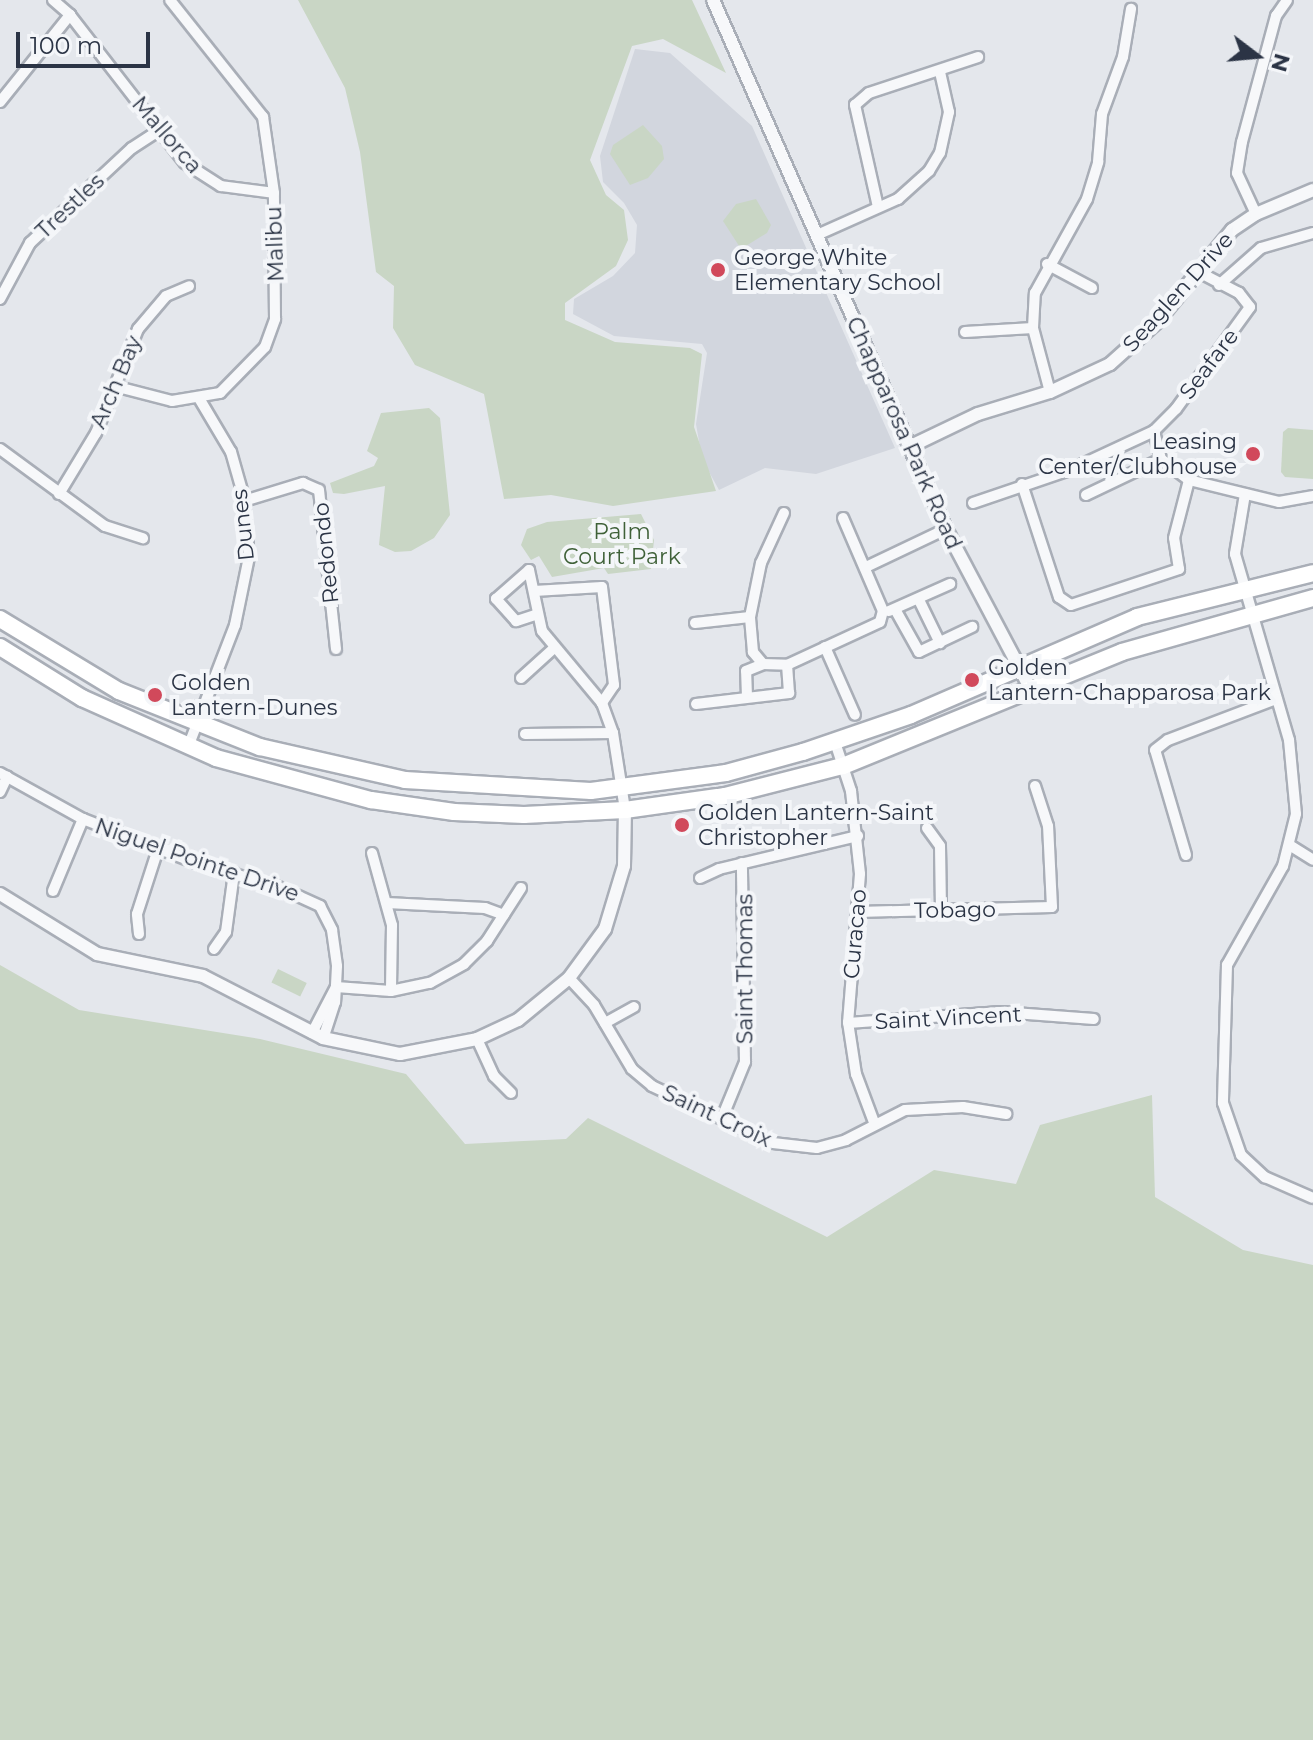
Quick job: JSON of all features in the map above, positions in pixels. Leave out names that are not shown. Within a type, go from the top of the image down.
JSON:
[{"type":"main road","points":[[0,619],[63,661],[198,726],[299,758],[405,780],[527,790],[622,787],[726,773],[835,742],[1169,606],[1313,573]]},
{"type":"main road","points":[[0,647],[82,698],[188,747],[295,782],[415,807],[524,815],[625,810],[725,796],[843,766],[1029,686],[1254,613],[1313,598]]},
{"type":"street","name":"Mallorca","points":[[53,0],[70,15],[160,130],[202,177],[239,191],[274,193]]},
{"type":"street","name":"Malibu","points":[[114,386],[172,401],[220,393],[265,347],[277,290],[274,193],[263,117],[170,0]]},
{"type":"street","name":"Chapparosa Park Road","points":[[713,0],[946,529],[1029,686]]},
{"type":"street","points":[[1256,214],[1237,173],[1239,158],[1276,16],[1287,0]]},
{"type":"street","points":[[1050,392],[1033,328],[1035,293],[1047,264],[1087,199],[1098,162],[1102,114],[1123,57],[1131,9]]},
{"type":"street","points":[[0,102],[70,15]]},
{"type":"street","points":[[878,207],[855,105],[869,93],[978,57]]},
{"type":"street","points":[[817,235],[915,187],[940,153],[949,112],[940,72]]},
{"type":"street","name":"Trestles","points":[[0,299],[30,243],[132,148],[160,130]]},
{"type":"street","name":"Seaglen Drive","points":[[909,447],[978,414],[1050,392],[1110,364],[1138,341],[1212,249],[1256,214],[1313,190]]},
{"type":"street","points":[[1219,285],[1261,248],[1313,233]]},
{"type":"street","points":[[1047,264],[1092,288]]},
{"type":"street","name":"Seafare","points":[[973,503],[1070,470],[1154,431],[1250,307],[1239,293],[1195,270]]},
{"type":"street","name":"Arch Bay","points":[[59,494],[96,433],[138,329],[166,296],[189,286]]},
{"type":"street","points":[[965,332],[1033,328]]},
{"type":"street","name":"Dunes","points":[[188,747],[245,590],[249,557],[244,501],[231,452],[199,398]]},
{"type":"street","points":[[1154,431],[1161,459],[1189,480],[1279,502],[1313,496]]},
{"type":"street","points":[[0,449],[105,526],[143,538]]},
{"type":"street","points":[[1086,495],[1161,459]]},
{"type":"street","points":[[1022,484],[1059,597],[1071,605],[1179,569],[1174,538],[1189,480]]},
{"type":"street","name":"Redondo","points":[[244,501],[303,483],[319,490],[336,649]]},
{"type":"street","points":[[1245,494],[1235,538],[1295,771],[1291,846],[1235,946],[1223,984],[1223,1103],[1241,1155],[1265,1177],[1313,1198]]},
{"type":"street","points":[[763,664],[753,652],[750,617],[761,563],[784,513]]},
{"type":"street","points":[[747,697],[746,671],[763,664],[787,665],[880,622],[883,611],[843,518]]},
{"type":"street","points":[[866,567],[946,529]]},
{"type":"street","points":[[0,894],[97,954],[223,983],[317,1035],[400,1054],[477,1039],[518,1020],[569,978],[605,929],[624,866],[625,810],[613,733],[602,703],[553,649],[535,615],[529,570],[496,596],[516,621],[535,615]]},
{"type":"street","points":[[883,611],[896,611],[950,584]]},
{"type":"street","points":[[534,591],[602,587],[614,685],[602,703]]},
{"type":"street","points":[[919,600],[940,643]]},
{"type":"street","points":[[896,611],[919,652],[972,627]]},
{"type":"street","points":[[695,623],[750,617]]},
{"type":"street","points":[[825,647],[855,715]]},
{"type":"street","points":[[521,678],[553,649]]},
{"type":"street","points":[[696,704],[789,693],[787,665]]},
{"type":"street","points":[[1186,855],[1155,750],[1168,740],[1276,699]]},
{"type":"street","points":[[525,734],[613,733]]},
{"type":"street","name":"Curacao","points":[[835,742],[858,836],[858,912],[848,1023],[856,1074],[875,1125]]},
{"type":"street","points":[[0,792],[3,775]]},
{"type":"street","name":"Niguel Pointe Drive","points":[[3,775],[83,819],[320,906],[337,947],[336,987],[317,1035]]},
{"type":"street","name":"Tobago","points":[[858,912],[1052,907],[1048,826],[1035,786]]},
{"type":"street","points":[[53,891],[83,819]]},
{"type":"street","points":[[927,828],[940,846],[941,911]]},
{"type":"street","points":[[700,878],[742,863],[858,836]]},
{"type":"street","points":[[139,934],[137,914],[159,846]]},
{"type":"street","points":[[1291,846],[1313,860]]},
{"type":"street","points":[[372,853],[379,891],[387,903],[394,940],[391,991]]},
{"type":"street","name":"Saint Thomas","points":[[722,1118],[745,1062],[742,863]]},
{"type":"street","points":[[214,949],[226,932],[234,873]]},
{"type":"street","points":[[336,987],[391,991],[430,983],[464,964],[504,915],[521,888]]},
{"type":"street","points":[[387,903],[485,908],[504,915]]},
{"type":"street","name":"Saint Croix","points":[[569,978],[605,1023],[632,1069],[652,1086],[797,1149],[846,1140],[905,1110],[963,1107],[1006,1114]]},
{"type":"street","points":[[605,1023],[634,1007]]},
{"type":"street","name":"Saint Vincent","points":[[848,1023],[988,1012],[1094,1019]]},
{"type":"street","points":[[477,1039],[494,1076],[511,1093]]},
{"type":"shaded area","name":"George White Elementary School","points":[[635,49],[670,53],[752,126],[895,448],[816,474],[765,468],[719,490],[702,459],[696,424],[707,353],[702,344],[614,336],[573,314],[574,299],[613,276],[635,253],[637,225],[624,203],[603,182],[600,156]]},
{"type":"green space","points":[[298,0],[692,0],[726,73],[663,39],[632,46],[590,160],[606,195],[624,210],[628,240],[616,266],[565,303],[565,320],[615,342],[690,348],[702,354],[694,427],[716,491],[613,506],[551,495],[504,499],[484,394],[415,365],[393,328],[394,286],[376,272],[360,152],[345,88]]},
{"type":"green space","points":[[643,125],[662,146],[664,159],[648,178],[630,185],[610,154],[613,145]]},
{"type":"green space","points":[[756,199],[771,225],[767,233],[741,249],[723,221],[736,204]]},
{"type":"green space","points":[[429,408],[440,418],[450,515],[434,538],[411,551],[395,552],[379,545],[385,486],[344,494],[333,493],[330,483],[374,466],[378,458],[367,451],[381,413]]},
{"type":"green space","points":[[1288,428],[1313,430],[1313,479],[1285,477],[1281,472],[1283,432]]},
{"type":"green space","name":"Palm Court Park","points":[[641,514],[654,540],[651,569],[608,574],[604,568],[552,577],[539,556],[531,560],[521,545],[527,529],[547,522]]},
{"type":"green space","points":[[0,965],[79,1010],[260,1039],[406,1074],[465,1144],[566,1139],[588,1118],[827,1237],[934,1170],[1016,1184],[1040,1125],[1152,1095],[1155,1197],[1243,1250],[1313,1265],[1313,1740],[0,1740]]},
{"type":"green space","points":[[278,969],[307,983],[300,997],[271,982]]},
{"type":"place","name":"George White Elementary School","points":[[718,270]]},
{"type":"place","name":"Leasing Center/Clubhouse","points":[[1253,454]]},
{"type":"place","name":"Golden Lantern-Chapparosa Park","points":[[972,680]]},
{"type":"place","name":"Golden Lantern-Dunes","points":[[155,695]]},
{"type":"place","name":"Golden Lantern-Saint Christopher","points":[[682,825]]}]
